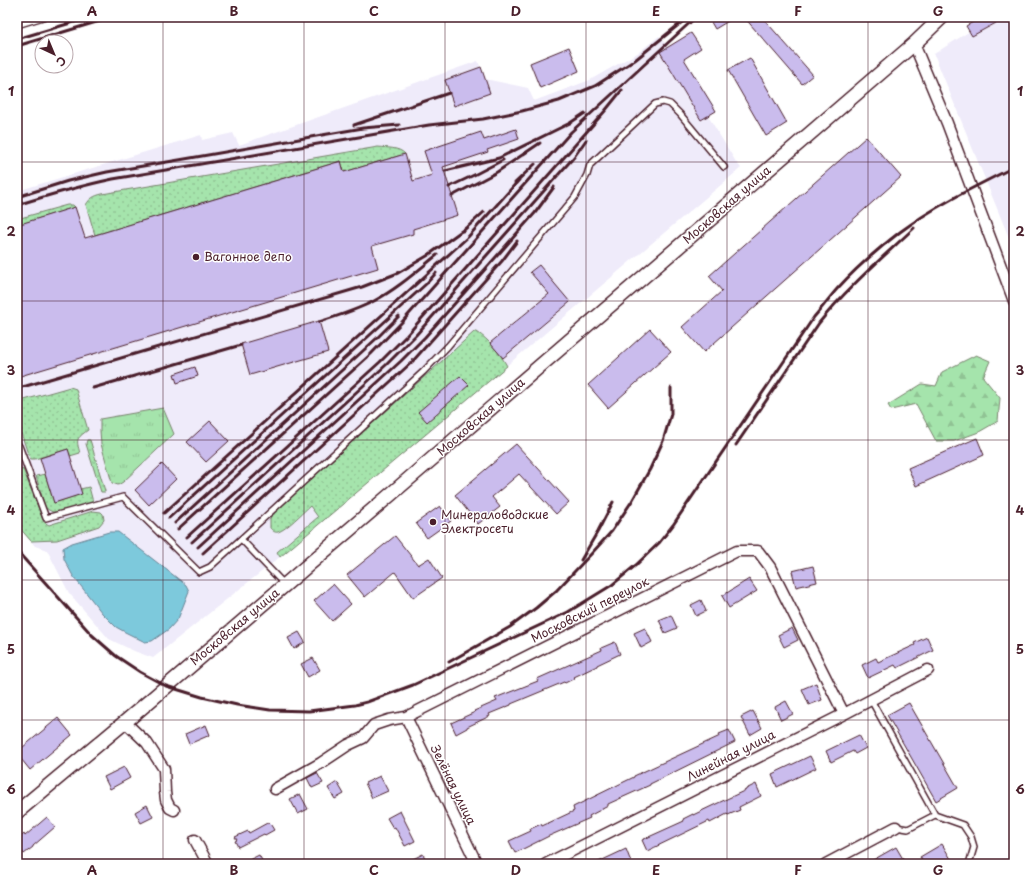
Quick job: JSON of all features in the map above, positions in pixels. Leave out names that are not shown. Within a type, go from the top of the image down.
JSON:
[{"type":"street","name":"Московская улица","points":[[17,812],[285,585],[914,44],[942,17]]},
{"type":"street","points":[[914,44],[947,123],[1014,301]]},
{"type":"street","name":"Московский переулок","points":[[275,789],[321,763],[348,745],[363,738],[374,725],[389,720],[406,717],[737,551],[758,551],[770,567],[844,714]]},
{"type":"street","name":"Линейная улица","points":[[546,864],[872,700],[928,670]]},
{"type":"street","name":"Зелёная улица","points":[[406,717],[477,864]]},
{"type":"street","points":[[125,722],[147,743],[164,769],[166,800],[170,808],[174,810]]},
{"type":"street","points":[[826,864],[896,828]]},
{"type":"street","points":[[196,840],[208,864]]},
{"type":"lane","points":[[17,25],[28,19],[43,17]]},
{"type":"lane","points":[[18,446],[46,518],[123,497],[199,572],[210,567],[423,372],[448,346],[574,197],[587,175],[590,165],[655,104],[663,102],[670,104],[724,167]]},
{"type":"lane","points":[[240,539],[285,585]]},
{"type":"lane","points":[[872,700],[935,815],[963,826],[971,837],[974,847],[969,864]]},
{"type":"lane","points":[[896,828],[908,829],[935,815]]},
{"type":"shaded area","points":[[992,17],[1014,17],[1014,250],[934,54]]},
{"type":"shaded area","points":[[659,36],[668,47],[674,43],[716,111],[708,116],[741,168],[280,557],[153,658],[109,639],[69,593],[47,550],[35,546],[17,525],[17,191],[201,135],[202,140],[233,133],[239,145],[478,61],[485,79],[528,88],[534,101],[590,80],[639,52]]},
{"type":"green space","points":[[378,147],[396,149],[405,154],[344,172],[341,161],[95,235],[86,205],[92,198],[102,194]]},
{"type":"green space","points":[[67,205],[73,205],[75,207],[18,225],[17,230],[17,219]]},
{"type":"green space","points":[[474,332],[477,332],[490,343],[507,366],[280,557],[277,552],[318,517],[310,506],[285,528],[277,532],[270,528],[270,516]]},
{"type":"green space","points":[[976,355],[990,361],[983,377],[1000,398],[998,421],[979,432],[954,441],[936,441],[916,404],[891,410],[888,405],[922,384],[936,386],[942,372]]},
{"type":"green space","points":[[70,387],[76,389],[88,430],[81,435],[78,440],[80,453],[70,456],[68,449],[31,459],[17,421],[17,402]]},
{"type":"green space","points":[[163,408],[174,434],[123,482],[118,485],[112,483],[101,444],[100,419]]},
{"type":"green space","points":[[87,440],[90,440],[105,492],[101,492],[86,444]]},
{"type":"green space","points":[[23,469],[44,522],[49,525],[93,511],[101,512],[104,520],[99,526],[57,540],[31,541],[17,525],[17,471]]},
{"type":"green space","points":[[45,474],[54,503],[81,494],[80,489],[89,487],[93,502],[61,512],[50,511],[45,507],[36,476]]},
{"type":"water","points":[[109,532],[118,532],[186,585],[189,591],[178,619],[169,629],[152,641],[145,642],[116,627],[102,613],[73,576],[64,559],[63,548],[72,543]]},
{"type":"building","points":[[708,17],[735,17],[715,29]]},
{"type":"building","points":[[744,17],[762,17],[813,75],[802,84]]},
{"type":"building","points":[[982,17],[1007,17],[972,36],[966,26]]},
{"type":"building","points":[[691,33],[701,48],[684,59],[716,111],[701,120],[660,52]]},
{"type":"building","points":[[569,47],[579,71],[540,88],[530,63]]},
{"type":"building","points":[[750,58],[787,123],[766,136],[728,70]]},
{"type":"building","points":[[481,67],[490,93],[454,106],[445,80]]},
{"type":"building","name":"Вагонное депо","points":[[516,129],[519,139],[487,150],[488,152],[443,167],[458,215],[413,229],[413,234],[372,246],[378,268],[17,377],[17,225],[75,207],[85,238],[341,161],[344,172],[405,154],[413,181],[432,175],[424,151],[481,132],[484,140]]},
{"type":"building","points":[[866,137],[901,177],[704,352],[682,327],[722,291],[709,276]]},
{"type":"building","points":[[539,265],[570,302],[503,358],[490,343],[549,294],[530,272]]},
{"type":"building","points":[[319,321],[328,352],[250,375],[241,344]]},
{"type":"building","points":[[650,329],[671,352],[608,408],[588,385]]},
{"type":"building","points":[[195,367],[198,376],[177,383],[174,374]]},
{"type":"building","points":[[460,376],[469,385],[427,422],[418,412]]},
{"type":"building","points":[[210,421],[229,441],[206,462],[187,442]]},
{"type":"building","points":[[977,438],[984,455],[916,486],[908,468]]},
{"type":"building","points":[[516,444],[569,502],[556,514],[519,474],[492,497],[500,507],[478,524],[455,495]]},
{"type":"building","points":[[68,449],[82,494],[54,503],[40,458]]},
{"type":"building","points":[[162,464],[176,479],[149,505],[135,490]]},
{"type":"building","name":"Минераловодские Электросети","points":[[440,506],[451,521],[427,538],[416,523]]},
{"type":"building","points":[[395,536],[418,565],[429,558],[442,578],[413,598],[395,572],[365,597],[347,575]]},
{"type":"building","points":[[813,566],[817,582],[796,587],[792,571]]},
{"type":"building","points":[[749,579],[757,591],[729,608],[722,596]]},
{"type":"building","points":[[333,584],[351,604],[332,621],[314,601]]},
{"type":"building","points":[[701,600],[706,611],[696,616],[691,605]]},
{"type":"building","points":[[671,615],[677,628],[665,633],[659,620]]},
{"type":"building","points":[[645,628],[652,642],[641,648],[634,633]]},
{"type":"building","points":[[792,628],[798,640],[784,647],[778,635]]},
{"type":"building","points":[[299,632],[305,642],[294,649],[288,638]]},
{"type":"building","points":[[927,637],[933,650],[897,668],[895,665],[868,678],[862,665],[876,658],[878,662],[915,645],[914,643]]},
{"type":"building","points":[[615,642],[620,654],[565,683],[564,682],[489,714],[490,716],[456,734],[451,723],[497,701],[495,698],[538,681],[537,679],[602,650],[601,648]]},
{"type":"building","points":[[313,658],[320,670],[308,677],[301,664]]},
{"type":"building","points":[[816,683],[822,700],[809,705],[802,689]]},
{"type":"building","points":[[786,701],[793,714],[781,720],[775,707]]},
{"type":"building","points":[[909,703],[958,788],[936,801],[887,715]]},
{"type":"building","points":[[753,711],[762,728],[750,735],[741,717]]},
{"type":"building","points":[[58,718],[72,735],[30,770],[17,752]]},
{"type":"building","points":[[206,725],[210,735],[189,744],[185,734]]},
{"type":"building","points":[[729,730],[735,742],[650,785],[608,804],[608,806],[589,816],[590,818],[515,853],[509,841],[531,831],[530,829],[541,824],[542,826],[574,811],[573,807],[634,776],[720,736],[719,734]]},
{"type":"building","points":[[859,735],[866,748],[855,754],[853,751],[831,762],[826,751]]},
{"type":"building","points":[[810,756],[816,768],[777,787],[772,774]]},
{"type":"building","points":[[124,767],[130,778],[110,789],[104,777]]},
{"type":"building","points":[[317,773],[323,783],[312,788],[307,778]]},
{"type":"building","points":[[380,776],[388,791],[372,798],[365,783]]},
{"type":"building","points":[[337,782],[344,794],[335,799],[328,788]]},
{"type":"building","points":[[756,784],[761,796],[739,807],[740,810],[728,815],[727,814],[710,823],[709,821],[647,851],[642,840],[684,821],[683,819]]},
{"type":"building","points":[[300,794],[308,809],[298,814],[290,799]]},
{"type":"building","points":[[147,805],[153,817],[141,823],[135,812]]},
{"type":"building","points":[[400,811],[415,841],[405,846],[395,827],[393,828],[387,818]]},
{"type":"building","points":[[47,817],[55,827],[24,854],[17,845],[17,840],[24,834],[25,836]]},
{"type":"building","points":[[269,822],[274,830],[238,847],[235,837],[248,831],[249,833]]},
{"type":"building","points":[[942,844],[954,864],[924,864],[920,857]]},
{"type":"building","points":[[896,847],[906,864],[866,864]]},
{"type":"building","points":[[626,849],[631,862],[627,864],[594,864]]},
{"type":"building","points":[[423,854],[428,864],[403,864]]},
{"type":"building","points":[[259,855],[264,864],[241,864]]},
{"type":"railway","points":[[17,39],[91,17]]},
{"type":"railway","points":[[17,46],[113,17]]},
{"type":"railway","points":[[178,529],[371,354],[402,322],[571,132],[696,17]]},
{"type":"railway","points":[[17,205],[113,179],[429,125],[483,119],[522,111],[559,101],[595,86],[635,60],[687,18]]},
{"type":"railway","points":[[187,537],[380,362],[407,335],[622,90]]},
{"type":"railway","points":[[354,125],[449,93]]},
{"type":"railway","points":[[445,171],[499,158],[570,123],[585,113]]},
{"type":"railway","points":[[17,197],[68,181],[107,172],[363,128],[399,125]]},
{"type":"railway","points":[[192,542],[386,365],[416,335],[574,157],[586,140]]},
{"type":"railway","points":[[452,196],[497,172],[540,143]]},
{"type":"railway","points":[[449,187],[503,160]]},
{"type":"railway","points":[[515,183],[535,164]]},
{"type":"railway","points":[[17,551],[92,635],[116,656],[140,672],[166,686],[202,697],[237,705],[270,710],[309,711],[355,705],[413,685],[568,612],[612,585],[636,565],[659,543],[673,525],[814,317],[844,281],[875,252],[926,214],[955,197],[1014,167]]},
{"type":"railway","points":[[164,513],[468,237],[519,180]]},
{"type":"railway","points":[[198,547],[401,361],[425,337],[535,213],[554,187]]},
{"type":"railway","points":[[463,231],[484,212]]},
{"type":"railway","points":[[17,388],[362,287],[398,273],[427,256],[467,227]]},
{"type":"railway","points":[[736,445],[819,323],[853,286],[914,228]]},
{"type":"railway","points":[[203,553],[412,362],[502,261],[517,241]]},
{"type":"railway","points":[[319,322],[368,304],[391,291],[437,255]]},
{"type":"railway","points":[[169,518],[426,284],[436,273]]},
{"type":"railway","points":[[175,523],[377,338],[399,316]]},
{"type":"railway","points":[[93,388],[241,345]]},
{"type":"railway","points":[[449,662],[510,627],[536,608],[556,591],[612,531],[632,501],[650,469],[663,441],[671,414],[671,388]]},
{"type":"railway","points":[[581,560],[613,502]]},
{"type":"place","name":"Вагонное депо","points":[[196,257]]},
{"type":"place","name":"Минераловодские Электросети","points":[[433,522]]}]
